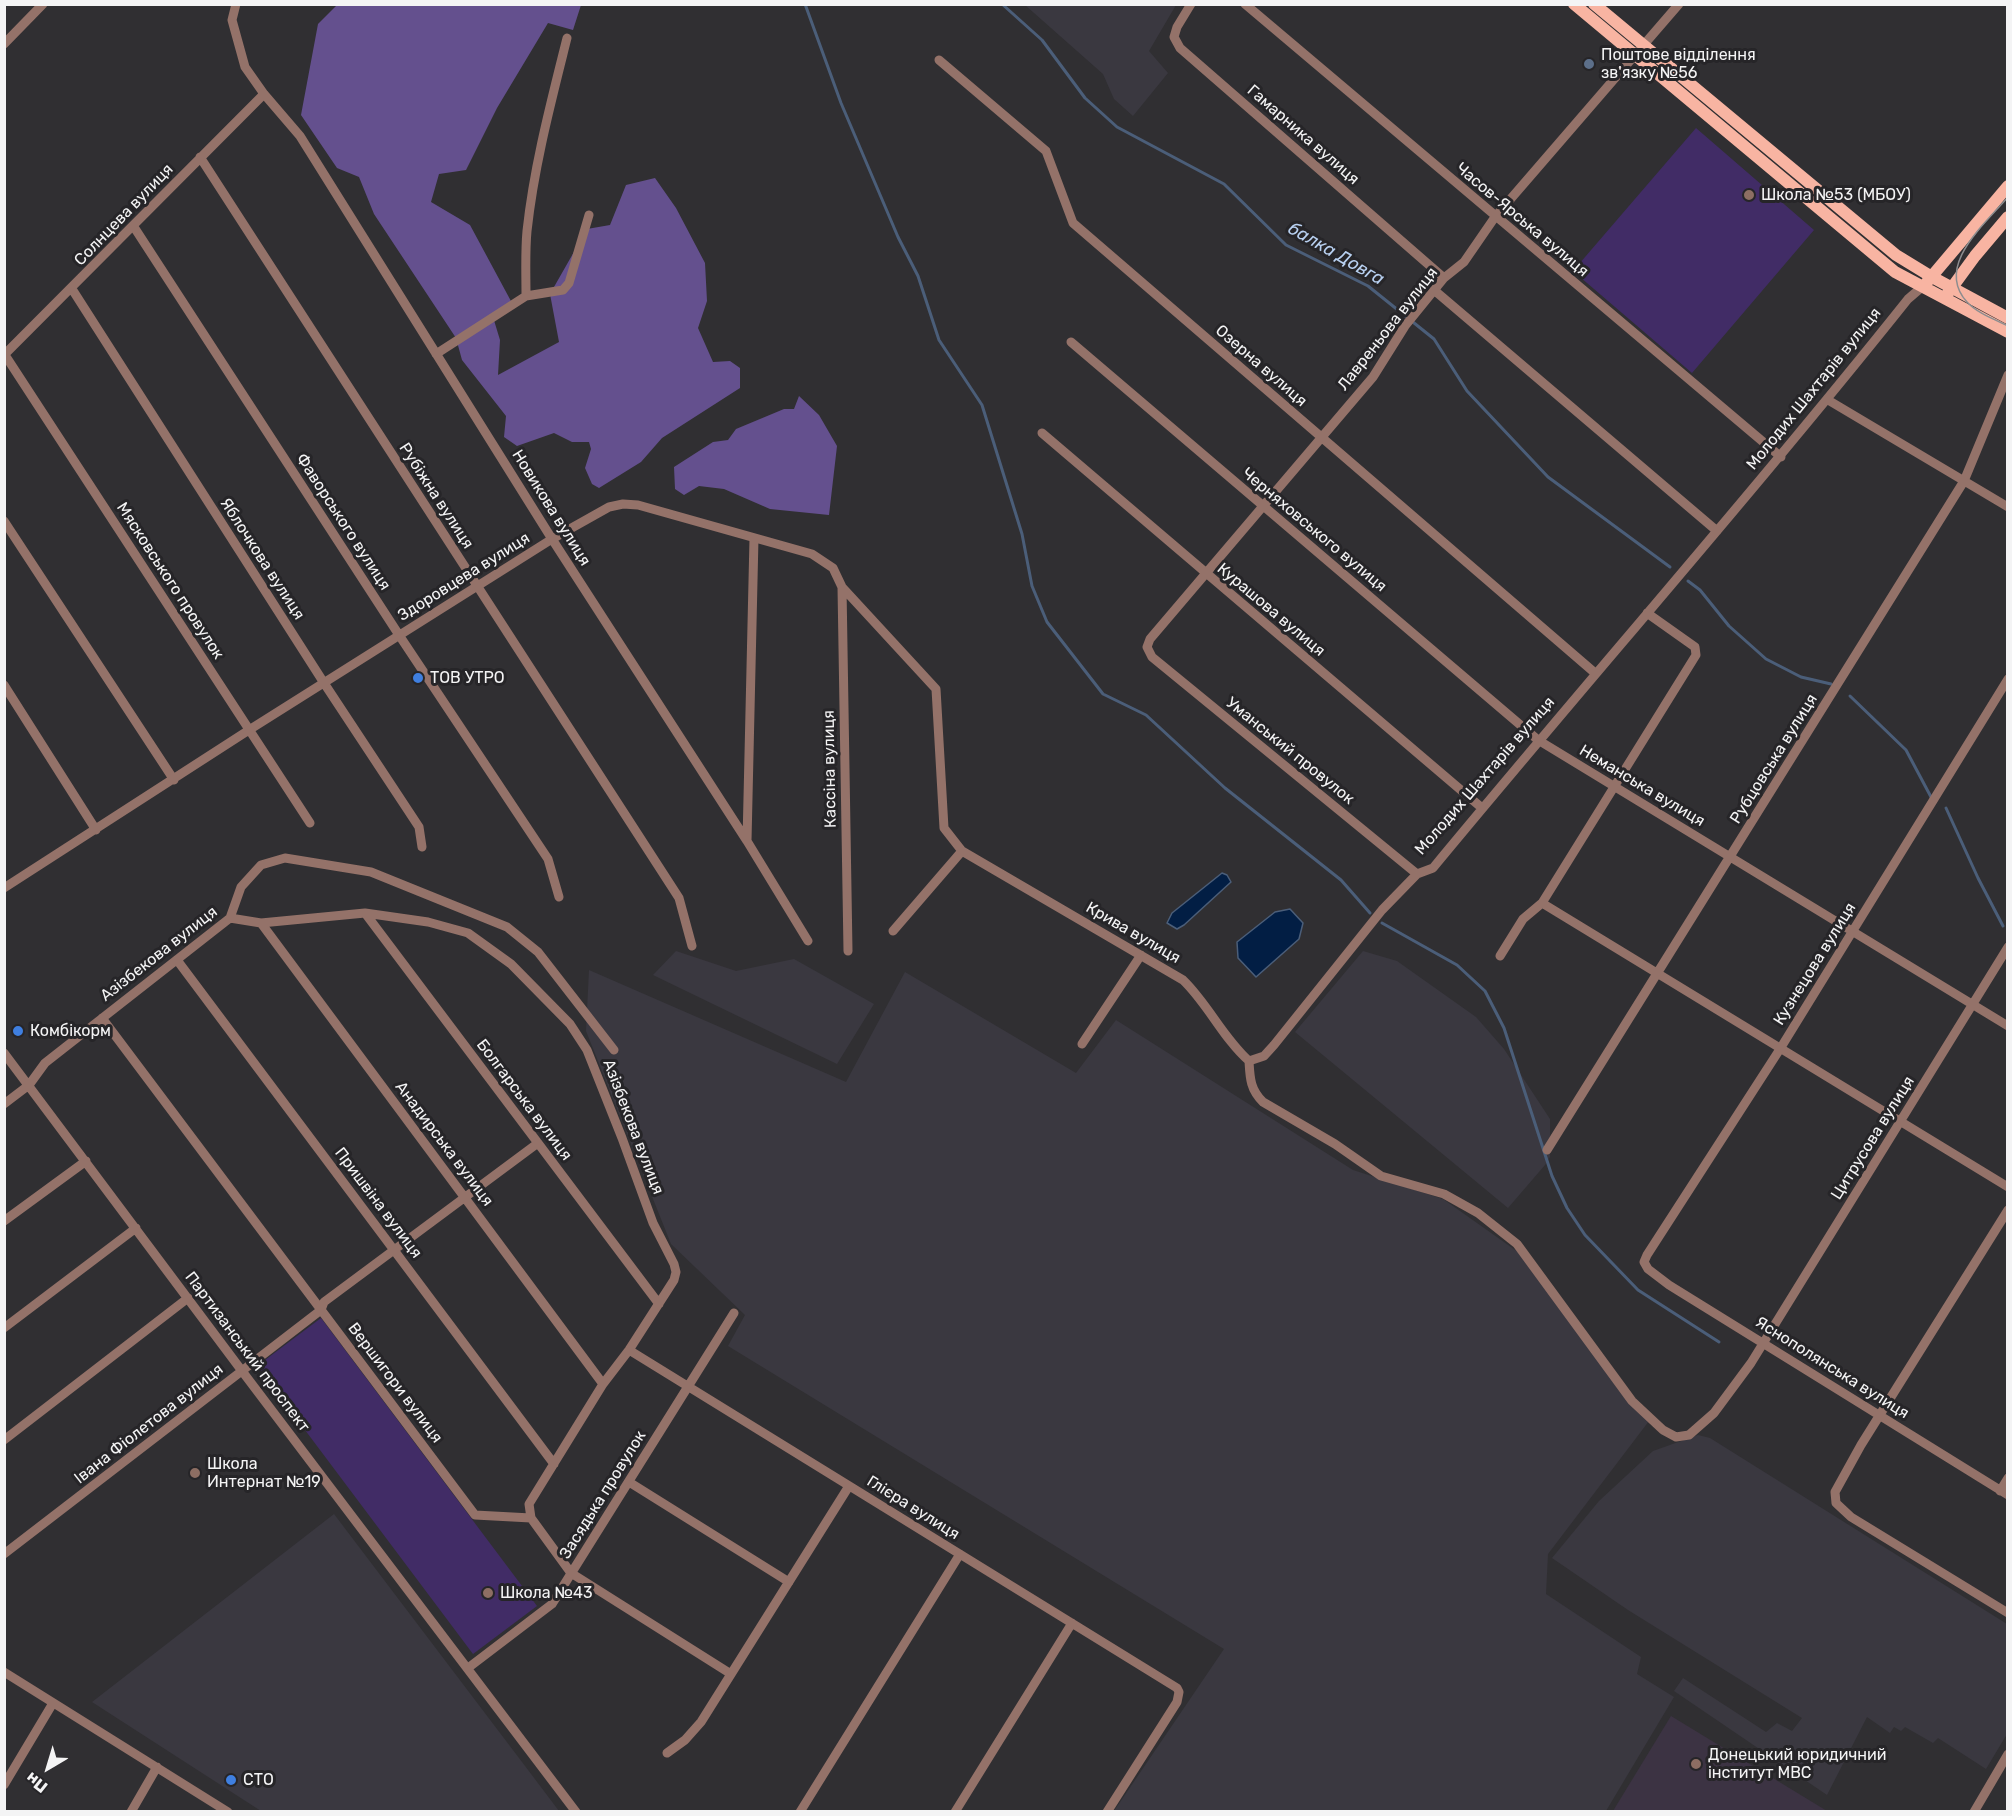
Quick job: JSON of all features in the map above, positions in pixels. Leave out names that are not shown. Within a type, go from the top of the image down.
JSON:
[{"type":"main road","points":[[1574,4],[1639,51],[1896,255],[2007,318]]},
{"type":"main road","points":[[1594,4],[1639,51],[1886,265],[1922,287],[2007,332]]},
{"type":"main road","name":"Молодих Шахтарів вулиця","points":[[1922,287],[2007,186]]},
{"type":"main road","points":[[1944,299],[2007,217]]},
{"type":"street","points":[[4,44],[43,4]]},
{"type":"street","name":"Новикова вулиця","points":[[236,4],[232,20],[245,67],[264,94],[300,136],[552,539],[747,841],[808,941]]},
{"type":"street","name":"Гамарника вулиця","points":[[1191,4],[1176,27],[1174,37],[1180,48],[1444,278]]},
{"type":"street","name":"Часов-Ярська вулиця","points":[[1245,4],[1781,457]]},
{"type":"street","name":"Лавреньова вулиця","points":[[1147,647],[1150,639],[1373,377],[1406,326],[1434,290],[1444,278],[1464,262],[1495,217],[1679,4]]},
{"type":"street","points":[[526,296],[527,234],[532,192],[567,38]]},
{"type":"street","name":"Озерна вулиця","points":[[939,60],[1046,152],[1073,223],[1595,673]]},
{"type":"street","name":"Солнцева вулиця","points":[[5,355],[264,94]]},
{"type":"street","name":"Рубіжна вулиця","points":[[200,158],[679,898],[692,946]]},
{"type":"street","points":[[436,354],[526,296],[563,290],[569,283],[589,215]]},
{"type":"street","name":"Фаворського вулиця","points":[[134,227],[399,635],[548,859],[559,897]]},
{"type":"street","name":"Молодих Шахтарів вулиця","points":[[1249,1061],[1264,1056],[1368,925],[1417,874],[1432,868],[1538,740],[1781,457],[1908,299],[1922,287]]},
{"type":"street","name":"Яблочкова вулиця","points":[[72,289],[419,827],[422,847]]},
{"type":"street","points":[[1434,290],[1717,531]]},
{"type":"street","name":"Черняховського вулиця","points":[[1071,342],[1538,740]]},
{"type":"street","name":"Мясковського провулок","points":[[5,355],[310,823]]},
{"type":"street","name":"Рубцовська вулиця","points":[[1547,1150],[1964,481],[2007,375]]},
{"type":"street","points":[[1828,400],[2007,507]]},
{"type":"street","name":"Курашова вулиця","points":[[1042,433],[1482,808]]},
{"type":"street","name":"Здоровцева вулиця","points":[[4,888],[552,539],[609,507],[623,504],[638,505],[813,554],[833,568],[842,587],[936,689]]},
{"type":"street","points":[[4,520],[174,780]]},
{"type":"street","points":[[747,841],[754,538]]},
{"type":"street","name":"Кассіна вулиця","points":[[842,587],[848,951]]},
{"type":"street","points":[[1500,956],[1523,919],[1542,903],[1697,651],[1695,647],[1647,613]]},
{"type":"street","name":"Уманський провулок","points":[[1147,647],[1152,657],[1417,874]]},
{"type":"street","name":"Кузнецова вулиця","points":[[1644,1262],[1780,1049],[2007,679]]},
{"type":"street","points":[[4,685],[96,830]]},
{"type":"street","name":"Крива вулиця","points":[[936,689],[944,828],[962,851],[1183,980],[1205,1004],[1237,1050],[1249,1061]]},
{"type":"street","name":"Неманська вулиця","points":[[1538,740],[2007,1026]]},
{"type":"street","points":[[893,931],[962,851]]},
{"type":"street","points":[[230,918],[241,887],[261,866],[285,858],[371,872],[507,927],[538,952],[614,1050]]},
{"type":"street","points":[[1542,903],[2007,1187]]},
{"type":"street","name":"Азізбекова вулиця","points":[[4,1104],[30,1085],[45,1063],[230,918],[261,922],[365,914],[428,922],[468,933],[511,964],[570,1024],[587,1050],[653,1223],[675,1264],[674,1280],[659,1304]]},
{"type":"street","name":"Болгарська вулиця","points":[[365,914],[659,1304]]},
{"type":"street","name":"Анадирська вулиця","points":[[261,922],[603,1384]]},
{"type":"street","name":"Цитрусова вулиця","points":[[1249,1061],[1250,1082],[1254,1093],[1263,1102],[1335,1144],[1381,1176],[1444,1194],[1478,1213],[1509,1236],[1632,1401],[1663,1430],[1676,1437],[1689,1435],[1714,1413],[1738,1383],[2007,947]]},
{"type":"street","points":[[1082,1044],[1141,956]]},
{"type":"street","name":"Пришвіна вулиця","points":[[177,960],[554,1464]]},
{"type":"street","name":"Вершигори вулиця","points":[[102,1018],[475,1515],[531,1518]]},
{"type":"street","name":"Партизанський проспект","points":[[4,1053],[576,1812]]},
{"type":"street","name":"Івана Фіолетова вулиця","points":[[4,1554],[321,1310],[324,1302],[538,1143]]},
{"type":"street","points":[[4,1221],[86,1161]]},
{"type":"street","points":[[2007,1210],[1861,1445],[1835,1492],[1836,1503],[1851,1517],[2007,1613]]},
{"type":"street","points":[[4,1328],[136,1228]]},
{"type":"street","name":"Яснополянська вулиця","points":[[1644,1262],[1648,1269],[1669,1285],[2004,1493]]},
{"type":"street","points":[[4,1440],[188,1298]]},
{"type":"street","points":[[659,1304],[629,1350],[603,1384],[529,1504],[531,1518],[571,1573],[731,1674]]},
{"type":"street","name":"Засядька провулок","points":[[468,1668],[552,1604],[734,1313]]},
{"type":"street","name":"Глієра вулиця","points":[[629,1350],[1173,1685],[1179,1692],[1177,1702],[1107,1812]]},
{"type":"street","points":[[2004,1493],[2007,1478]]},
{"type":"street","points":[[629,1482],[789,1582]]},
{"type":"street","points":[[667,1753],[685,1740],[702,1722],[849,1486]]},
{"type":"street","points":[[800,1812],[960,1554]]},
{"type":"street","points":[[955,1812],[1072,1623]]},
{"type":"street","points":[[4,1672],[228,1812]]},
{"type":"street","points":[[4,1785],[53,1702]]},
{"type":"street","points":[[1974,1812],[2007,1754]]},
{"type":"street","points":[[131,1812],[157,1767]]},
{"type":"shaded area","points":[[337,5],[581,5],[573,30],[548,23],[497,108],[466,170],[439,174],[431,202],[470,225],[512,303],[493,317],[500,340],[498,375],[559,342],[550,294],[587,229],[610,225],[626,185],[655,178],[676,208],[705,263],[707,301],[698,328],[713,362],[730,361],[740,368],[740,388],[662,438],[641,462],[599,488],[592,484],[585,468],[591,449],[589,442],[572,442],[554,433],[517,446],[504,437],[506,416],[462,360],[456,338],[374,214],[359,177],[337,168],[301,115],[318,24]]},
{"type":"shaded area","points":[[1025,5],[1176,5],[1149,51],[1168,73],[1133,116],[1114,99],[1103,74]]},
{"type":"shaded area","points":[[1696,128],[1814,230],[1692,373],[1573,271]]},
{"type":"shaded area","points":[[799,396],[819,415],[837,446],[829,515],[770,509],[724,489],[699,486],[684,495],[675,489],[674,467],[713,442],[728,440],[736,429],[784,409],[794,409]]},
{"type":"shaded area","points":[[676,951],[736,971],[794,959],[874,1004],[837,1064],[653,975]]},
{"type":"shaded area","points":[[1363,951],[1397,961],[1476,1017],[1504,1049],[1550,1119],[1550,1157],[1508,1208],[1295,1032]]},
{"type":"shaded area","points":[[589,970],[846,1082],[905,972],[1076,1073],[1116,1020],[1353,1170],[1443,1199],[1518,1252],[1649,1421],[1548,1554],[1546,1594],[1641,1657],[1637,1674],[1674,1697],[1606,1811],[1114,1811],[1224,1649],[728,1346],[745,1315],[671,1244],[586,1031]]},
{"type":"shaded area","points":[[321,1318],[537,1606],[473,1654],[257,1366]]},
{"type":"shaded area","points":[[1698,1435],[1710,1438],[2007,1624],[2007,1734],[1986,1769],[1938,1738],[1933,1743],[1905,1727],[1901,1731],[1894,1727],[1890,1733],[1867,1717],[1827,1795],[1674,1691],[1683,1678],[1766,1732],[1777,1723],[1792,1731],[1802,1718],[1628,1610],[1552,1558],[1599,1501],[1653,1451]]},
{"type":"shaded area","points":[[334,1514],[559,1811],[261,1811],[92,1702]]},
{"type":"shaded area","name":"Донецький юридичний інститут МВС","points":[[1671,1716],[1827,1811],[1613,1811]]},
{"type":"water","points":[[1222,873],[1227,875],[1231,882],[1184,925],[1177,929],[1167,923],[1172,913]]},
{"type":"water","points":[[1290,909],[1303,923],[1299,939],[1256,977],[1238,958],[1237,942],[1275,912]]},
{"type":"waterway","points":[[805,4],[841,103],[898,237],[918,276],[939,340],[982,405],[1022,534],[1032,586],[1047,622],[1103,694],[1146,715],[1225,788],[1341,880],[1370,913]]},
{"type":"waterway","name":"балка Довга","points":[[1002,4],[1042,40],[1085,98],[1117,127],[1224,184],[1286,245],[1368,286],[1434,339],[1467,391],[1548,477],[1670,567]]},
{"type":"waterway","name":"балка Довга","points":[[1688,581],[1700,590],[1729,626],[1766,659],[1801,677],[1831,684]]},
{"type":"waterway","name":"балка Довга","points":[[1850,696],[1906,750],[1931,797]]},
{"type":"waterway","points":[[1946,808],[2003,926]]},
{"type":"waterway","points":[[1382,923],[1457,965],[1485,991],[1504,1028],[1552,1176],[1567,1208],[1585,1235],[1638,1290],[1719,1342]]},
{"type":"tram line","points":[[2008,197],[1967,246],[1959,260],[1956,274],[1958,288],[1967,302],[1981,313],[2008,326]]},
{"type":"place","name":"Поштове відділення зв'язку №56","points":[[1589,64]]},
{"type":"place","name":"Школа №53 (МБОУ)","points":[[1749,195]]},
{"type":"place","name":"ТОВ УТРО","points":[[418,678]]},
{"type":"place","name":"Комбікорм","points":[[18,1031]]},
{"type":"place","name":"Школа Интернат №19","points":[[195,1473]]},
{"type":"place","name":"Школа №43","points":[[488,1593]]},
{"type":"place","name":"Донецький юридичний інститут МВС","points":[[1696,1764]]},
{"type":"place","name":"СТО","points":[[231,1780]]}]
